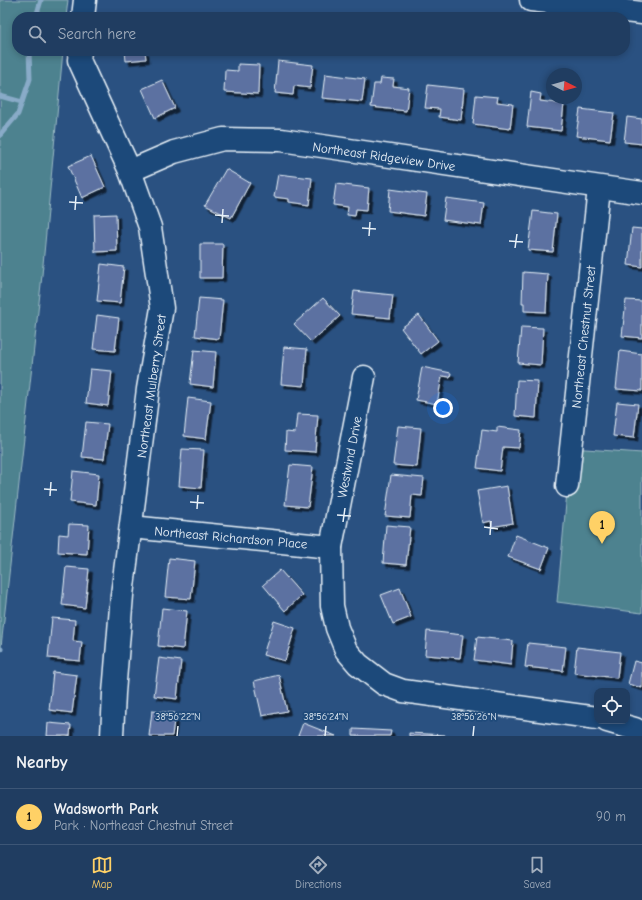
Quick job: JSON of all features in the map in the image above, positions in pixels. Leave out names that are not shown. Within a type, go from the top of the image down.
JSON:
[{"type":"street","points":[[84,12],[85,0]]},
{"type":"street","points":[[531,0],[617,5],[642,13]]},
{"type":"street","name":"Northeast Mulberry Street","points":[[79,56],[79,60],[130,171],[150,227],[162,308],[148,389],[122,595],[112,736]]},
{"type":"street","name":"Northeast Ridgeview Drive","points":[[130,171],[174,152],[222,140],[281,140],[599,188],[642,193]]},
{"type":"street","name":"Northeast Chestnut Street","points":[[566,486],[599,188]]},
{"type":"street","name":"Westwind Drive","points":[[364,377],[331,546],[332,606],[337,628],[346,650],[358,664],[384,684],[403,691],[594,718]]},
{"type":"street","name":"Northeast Richardson Place","points":[[131,527],[331,546]]},
{"type":"street","points":[[618,724],[635,729],[642,733]]},
{"type":"green space","points":[[0,0],[68,0],[67,12],[12,12],[12,56],[63,56],[42,275],[0,656]]},
{"type":"green space","points":[[571,448],[642,453],[642,613],[557,602]]},
{"type":"building","points":[[126,56],[146,56],[146,59],[126,61]]},
{"type":"building","points":[[278,61],[313,65],[310,88],[294,86],[293,95],[275,93]]},
{"type":"building","points":[[238,64],[259,65],[258,94],[224,92],[225,70],[238,71]]},
{"type":"building","points":[[325,74],[365,79],[362,102],[322,98]]},
{"type":"building","points":[[381,78],[394,79],[393,86],[409,88],[406,111],[371,107],[374,84],[380,84]]},
{"type":"building","points":[[162,80],[175,108],[155,118],[142,89]]},
{"type":"building","points":[[428,85],[464,89],[461,120],[439,117],[440,109],[425,108]]},
{"type":"building","points":[[531,92],[541,94],[540,101],[546,102],[546,104],[564,104],[561,131],[527,127]]},
{"type":"building","points":[[476,95],[498,97],[497,102],[513,104],[510,129],[473,124]]},
{"type":"building","points":[[580,109],[614,113],[610,140],[576,136]]},
{"type":"building","points":[[627,117],[642,119],[642,144],[624,142]]},
{"type":"building","points":[[91,156],[105,187],[82,198],[68,166]]},
{"type":"building","points":[[226,169],[250,183],[231,218],[205,205]]},
{"type":"building","points":[[278,174],[312,178],[309,205],[289,202],[289,199],[274,197]]},
{"type":"building","points":[[336,184],[369,188],[367,210],[356,209],[355,216],[347,215],[348,207],[333,205]]},
{"type":"building","points":[[390,189],[427,194],[424,216],[388,211]]},
{"type":"building","points":[[446,198],[484,203],[481,225],[443,220]]},
{"type":"building","points":[[533,211],[557,214],[553,252],[528,250]]},
{"type":"building","points":[[116,214],[117,251],[95,252],[94,215]]},
{"type":"building","points":[[632,228],[642,229],[642,267],[628,265]]},
{"type":"building","points":[[200,244],[223,244],[222,278],[200,278]]},
{"type":"building","points":[[101,264],[124,267],[120,303],[97,301]]},
{"type":"building","points":[[523,272],[548,274],[546,312],[524,311],[524,303],[522,303]]},
{"type":"building","points":[[354,291],[393,295],[390,318],[351,314]]},
{"type":"building","points":[[199,298],[223,300],[219,339],[195,336]]},
{"type":"building","points":[[323,298],[340,316],[311,342],[294,324]]},
{"type":"building","points":[[626,300],[642,301],[642,338],[622,336]]},
{"type":"building","points":[[97,315],[119,318],[115,351],[93,349]]},
{"type":"building","points":[[419,315],[438,341],[421,354],[401,328]]},
{"type":"building","points":[[521,327],[543,328],[541,365],[518,363]]},
{"type":"building","points":[[284,347],[307,349],[304,386],[281,384]]},
{"type":"building","points":[[194,350],[216,352],[213,387],[190,384]]},
{"type":"building","points":[[620,351],[642,354],[642,391],[616,389]]},
{"type":"building","points":[[422,367],[451,373],[450,377],[442,376],[437,404],[416,400]]},
{"type":"building","points":[[90,369],[112,371],[108,406],[86,403]]},
{"type":"building","points":[[517,380],[538,381],[536,418],[515,416]]},
{"type":"building","points":[[188,398],[211,401],[206,439],[184,436]]},
{"type":"building","points":[[617,402],[638,404],[634,438],[613,436]]},
{"type":"building","points":[[297,414],[318,415],[315,452],[285,450],[286,432],[295,433]]},
{"type":"building","points":[[86,422],[108,424],[104,459],[82,457]]},
{"type":"building","points":[[398,426],[421,428],[417,467],[393,465]]},
{"type":"building","points":[[497,427],[521,430],[519,448],[503,447],[500,471],[477,468],[482,430],[497,432]]},
{"type":"building","points":[[182,449],[204,450],[201,488],[179,486]]},
{"type":"building","points":[[290,465],[313,467],[308,507],[285,505]]},
{"type":"building","points":[[73,471],[99,474],[96,505],[70,502]]},
{"type":"building","points":[[391,475],[424,478],[422,496],[412,495],[410,518],[385,516]]},
{"type":"building","points":[[507,486],[513,523],[492,527],[491,521],[483,523],[477,491]]},
{"type":"building","points":[[69,524],[89,525],[87,554],[58,552],[59,534],[68,535]]},
{"type":"building","points":[[386,525],[410,527],[406,565],[383,563]]},
{"type":"building","points":[[516,535],[549,548],[541,569],[508,557]]},
{"type":"building","points":[[169,558],[195,561],[191,599],[165,597]]},
{"type":"building","points":[[66,567],[89,569],[85,608],[62,605]]},
{"type":"building","points":[[280,570],[302,595],[285,611],[263,585]]},
{"type":"building","points":[[400,588],[411,617],[393,624],[381,595]]},
{"type":"building","points":[[162,608],[187,611],[183,649],[158,646]]},
{"type":"building","points":[[52,618],[75,620],[73,641],[82,642],[80,661],[48,658]]},
{"type":"building","points":[[274,621],[295,628],[285,661],[263,655]]},
{"type":"building","points":[[427,631],[463,635],[460,658],[425,655]]},
{"type":"building","points":[[477,637],[513,641],[511,665],[474,660]]},
{"type":"building","points":[[528,643],[566,647],[563,671],[525,667]]},
{"type":"building","points":[[577,647],[620,652],[617,678],[574,673]]},
{"type":"building","points":[[159,658],[181,661],[177,699],[154,696]]},
{"type":"building","points":[[634,661],[642,663],[642,688],[628,684]]},
{"type":"building","points":[[53,672],[77,675],[72,713],[49,710]]},
{"type":"building","points":[[279,675],[287,711],[262,716],[254,681]]},
{"type":"building","points":[[152,711],[175,713],[172,736],[149,736]]},
{"type":"building","points":[[48,723],[71,725],[70,736],[47,736]]},
{"type":"building","points":[[303,723],[336,736],[298,736]]},
{"type":"building","points":[[353,729],[391,731],[390,736],[353,736]]},
{"type":"building","points":[[409,733],[445,735],[445,736],[409,736]]},
{"type":"waterway","points":[[37,12],[41,0]]},
{"type":"waterway","points":[[0,135],[18,114],[30,79],[29,56]]},
{"type":"waterway","points":[[0,96],[22,102]]},
{"type":"place","name":"Wadsworth Park","points":[[602,544]]}]
